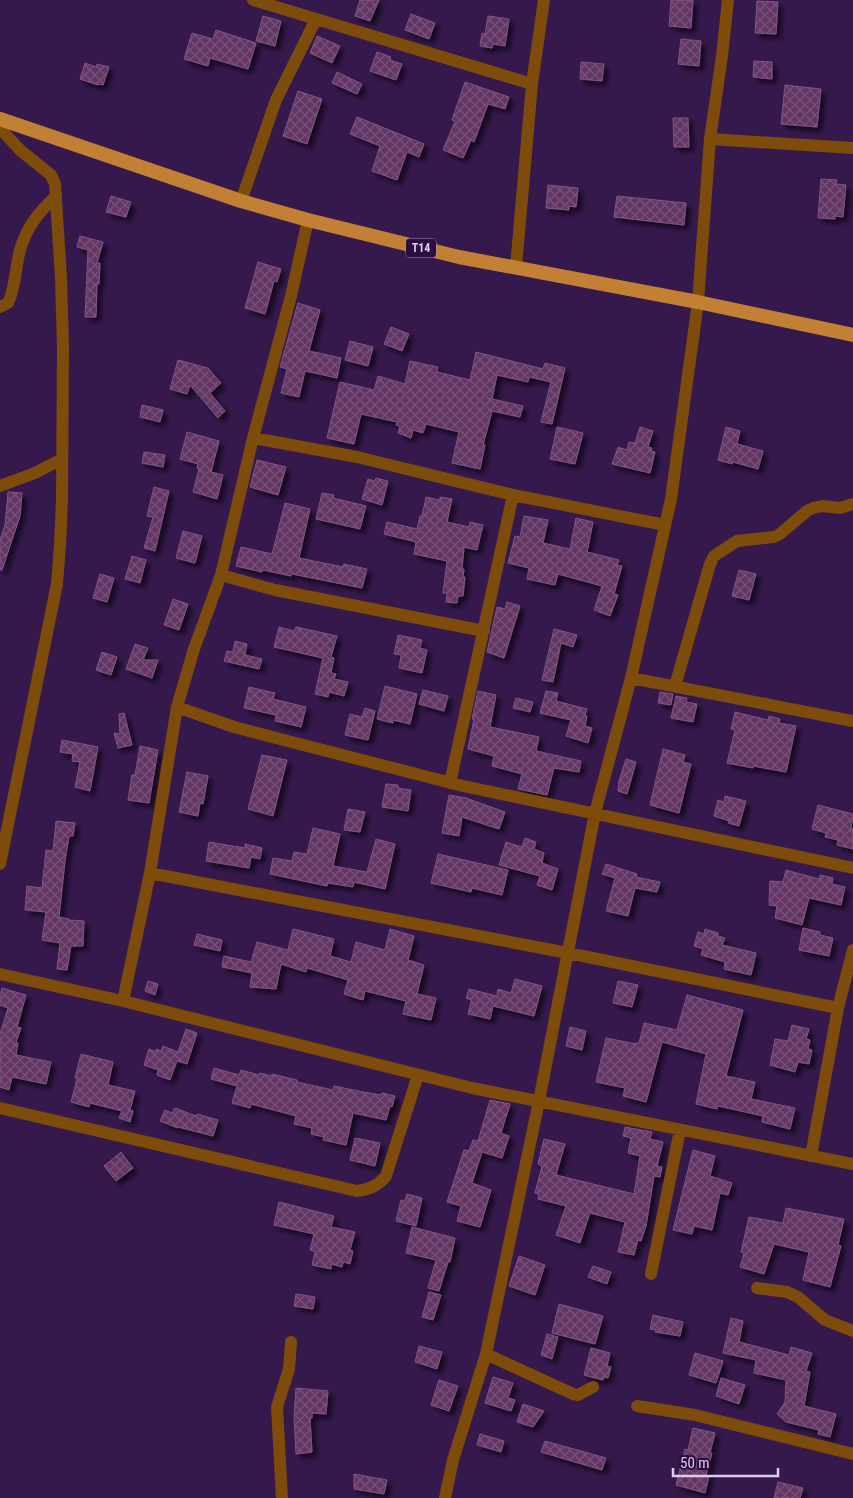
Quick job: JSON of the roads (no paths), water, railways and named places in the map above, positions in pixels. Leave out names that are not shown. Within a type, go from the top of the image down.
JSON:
[{"type":"highway","name":"T14","points":[[0,119],[241,201],[308,220],[459,257],[698,302],[853,335]]},
{"type":"street","points":[[252,0],[532,84]]},
{"type":"street","points":[[516,267],[532,84],[544,0]]},
{"type":"street","points":[[445,1498],[453,1460],[486,1354],[539,1101],[595,813],[631,678],[671,499],[698,302],[710,139],[728,0]]},
{"type":"street","points":[[241,201],[276,100],[316,19]]},
{"type":"street","points":[[0,128],[20,150],[51,175],[56,196],[63,347],[62,501],[57,584],[0,864]]},
{"type":"street","points":[[710,139],[853,148]]},
{"type":"street","points":[[0,307],[8,303],[12,295],[20,250],[26,234],[36,216],[56,196]]},
{"type":"street","points":[[123,1001],[150,873],[177,707],[194,650],[221,575],[253,438],[289,304],[308,220]]},
{"type":"street","points":[[253,438],[357,457],[514,495],[665,525]]},
{"type":"street","points":[[0,486],[35,473],[62,459]]},
{"type":"street","points":[[450,782],[514,495]]},
{"type":"street","points":[[675,686],[710,564],[714,556],[742,539],[774,537],[807,510],[822,506],[840,508],[853,504]]},
{"type":"street","points":[[221,575],[275,590],[484,631]]},
{"type":"street","points":[[631,678],[853,721]]},
{"type":"street","points":[[177,707],[252,732],[450,782],[853,868]]},
{"type":"street","points":[[150,873],[568,953],[838,1008]]},
{"type":"street","points":[[811,1156],[838,1008],[853,950]]},
{"type":"street","points":[[0,974],[123,1001],[418,1075],[853,1164]]},
{"type":"street","points":[[0,1108],[357,1191],[367,1190],[378,1185],[386,1176],[418,1075]]},
{"type":"street","points":[[651,1274],[680,1130]]},
{"type":"street","points":[[757,1288],[787,1292],[798,1297],[825,1320],[853,1331]]},
{"type":"street","points":[[282,1498],[277,1407],[289,1369],[291,1342]]},
{"type":"street","points":[[486,1354],[573,1394],[578,1395],[593,1388]]},
{"type":"street","points":[[637,1406],[695,1415],[853,1454]]}]
